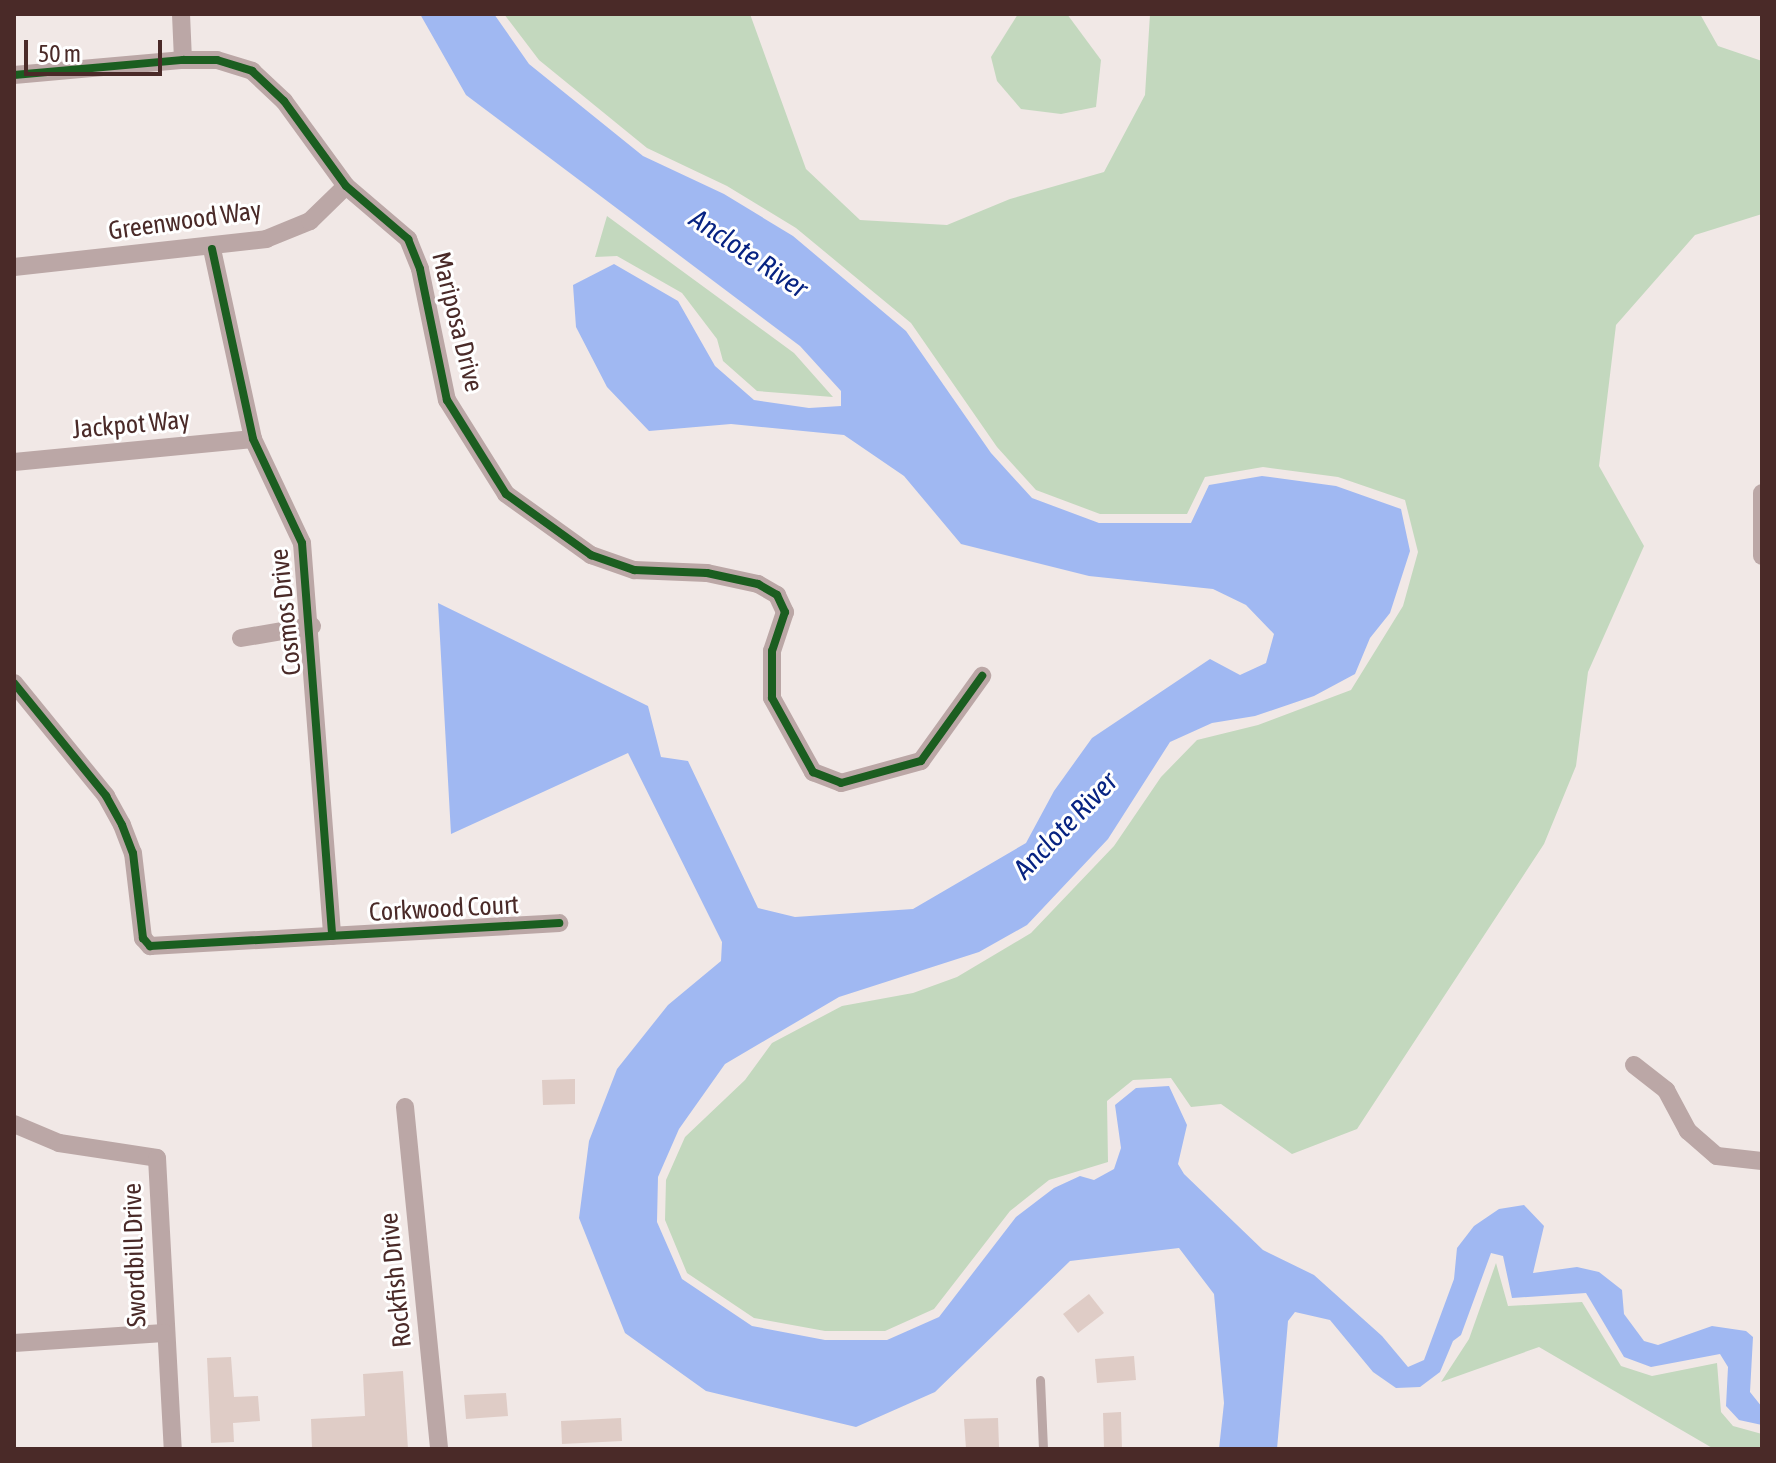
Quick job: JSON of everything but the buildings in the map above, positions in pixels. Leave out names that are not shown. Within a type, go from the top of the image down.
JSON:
[{"type":"street","points":[[181,14],[183,60]]},
{"type":"street","name":"Mariposa Drive","points":[[14,75],[183,60],[217,60],[252,71],[284,101],[346,186],[408,239],[420,269],[447,400],[506,494],[591,555],[634,570],[707,573],[758,584],[777,595],[785,612],[768,679],[781,717],[813,772],[841,783],[921,761],[982,676]]},
{"type":"street","name":"Greenwood Way","points":[[14,267],[212,249],[266,239],[310,221],[346,186]]},
{"type":"street","name":"Cosmos Drive","points":[[212,249],[253,439],[302,543],[312,626],[332,936]]},
{"type":"street","name":"Jackpot Way","points":[[14,462],[253,439]]},
{"type":"street","points":[[1762,493],[1762,556]]},
{"type":"street","points":[[241,638],[312,626]]},
{"type":"street","name":"Corkwood Court","points":[[14,683],[106,796],[122,825],[133,853],[143,938],[160,948],[559,923]]},
{"type":"street","points":[[1634,1065],[1666,1090],[1688,1131],[1717,1156],[1762,1161]]},
{"type":"street","name":"Rockfish Drive","points":[[405,1107],[439,1449]]},
{"type":"street","name":"Swordbill Drive","points":[[14,1124],[59,1143],[157,1158],[164,1333],[173,1449]]},
{"type":"street","points":[[14,1343],[164,1333]]},
{"type":"lane","points":[[1040,1380],[1043,1449]]},
{"type":"green space","points":[[504,14],[750,14],[806,169],[860,220],[947,225],[1010,199],[1104,172],[1145,95],[1150,14],[1700,14],[1718,46],[1762,61],[1762,214],[1695,235],[1616,325],[1599,466],[1644,546],[1588,672],[1576,766],[1544,844],[1357,1129],[1292,1154],[1221,1104],[1191,1107],[1171,1078],[1133,1080],[1107,1101],[1108,1162],[1049,1180],[1010,1211],[934,1309],[885,1331],[825,1331],[754,1318],[687,1273],[665,1220],[666,1180],[685,1137],[745,1080],[772,1043],[842,1006],[913,993],[957,977],[1031,933],[1114,846],[1161,777],[1197,740],[1258,725],[1351,690],[1403,606],[1418,552],[1405,500],[1338,477],[1263,467],[1205,477],[1187,514],[1100,514],[1036,490],[997,447],[911,323],[796,228],[727,186],[647,148],[539,60]]},
{"type":"green space","points":[[1018,14],[1067,14],[1101,60],[1096,107],[1061,114],[1021,109],[997,81],[991,57]]},
{"type":"green space","points":[[607,216],[794,353],[833,397],[757,391],[723,361],[717,339],[682,293],[617,256],[595,257]]},
{"type":"green space","points":[[1496,1263],[1508,1306],[1582,1302],[1621,1366],[1652,1376],[1717,1363],[1721,1412],[1733,1426],[1762,1434],[1762,1449],[1714,1449],[1539,1347],[1441,1382],[1469,1339]]},
{"type":"water","name":"Anclote River","points":[[420,14],[494,14],[529,64],[643,156],[724,194],[793,236],[906,331],[991,453],[1032,498],[1099,523],[1191,523],[1209,485],[1262,476],[1336,486],[1401,509],[1410,551],[1390,613],[1370,638],[1355,674],[1314,696],[1255,716],[1212,723],[1170,742],[1108,839],[1027,925],[979,952],[839,997],[725,1064],[679,1129],[658,1177],[657,1222],[682,1279],[752,1326],[825,1340],[887,1340],[939,1317],[1016,1217],[1054,1188],[1080,1176],[1094,1180],[1114,1169],[1121,1148],[1115,1105],[1136,1088],[1169,1086],[1187,1125],[1178,1164],[1184,1174],[1263,1250],[1314,1275],[1382,1336],[1408,1367],[1424,1360],[1454,1279],[1457,1248],[1474,1226],[1499,1209],[1524,1205],[1544,1226],[1533,1273],[1577,1267],[1599,1272],[1622,1290],[1624,1314],[1644,1341],[1658,1345],[1712,1326],[1746,1331],[1753,1337],[1750,1392],[1762,1407],[1762,1425],[1739,1420],[1726,1406],[1728,1367],[1720,1354],[1651,1367],[1624,1357],[1586,1293],[1512,1298],[1503,1256],[1491,1253],[1461,1335],[1453,1341],[1440,1372],[1420,1387],[1396,1388],[1373,1372],[1330,1320],[1295,1312],[1288,1321],[1277,1449],[1219,1449],[1224,1403],[1214,1294],[1179,1248],[1070,1261],[935,1392],[856,1427],[706,1391],[625,1333],[579,1218],[589,1141],[617,1069],[668,1005],[721,961],[722,942],[628,753],[451,834],[438,603],[648,706],[661,757],[688,761],[758,908],[795,917],[913,909],[1026,843],[1054,791],[1092,738],[1210,659],[1240,675],[1266,663],[1274,634],[1246,605],[1213,589],[1089,576],[961,544],[904,476],[844,435],[731,424],[649,431],[607,387],[576,327],[573,285],[614,264],[678,301],[715,366],[754,400],[809,408],[841,406],[841,391],[800,346],[466,95]]},
{"type":"cycle path","points":[[14,75],[183,60],[217,60],[252,71],[284,101],[346,186],[408,239],[420,269],[447,400],[506,494],[591,555],[634,570],[707,573],[758,584],[777,595],[785,612],[772,651],[772,698],[813,772],[841,783],[921,761],[982,676]]},
{"type":"cycle path","points":[[212,249],[253,439],[302,543],[332,936]]},
{"type":"cycle path","points":[[14,683],[106,796],[122,825],[133,853],[143,938],[150,946],[559,923]]}]
